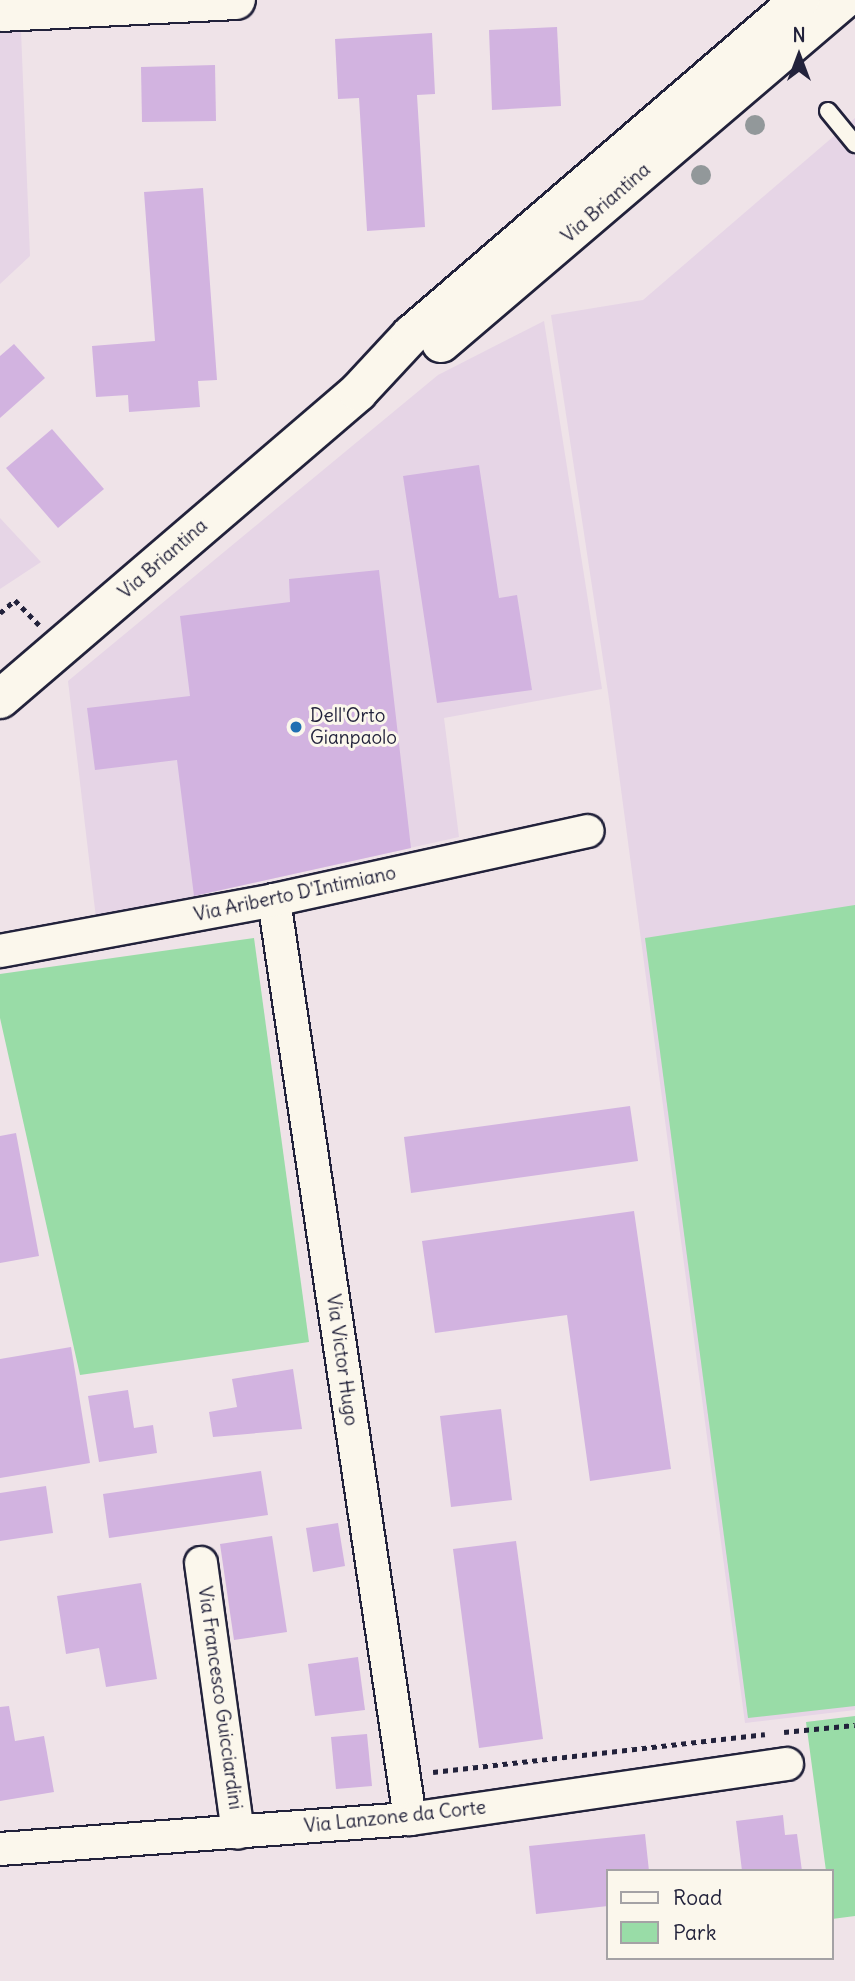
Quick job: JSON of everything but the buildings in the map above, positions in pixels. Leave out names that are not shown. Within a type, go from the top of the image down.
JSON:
[{"type":"main road","points":[[0,12],[236,0]]},
{"type":"main road","name":"Via Briantina","points":[[0,699],[358,392],[411,335],[800,0]]},
{"type":"main road","name":"Via Briantina","points":[[358,392],[426,356],[843,0]]},
{"type":"street","name":"Via Ariberto D'Intimiano","points":[[0,951],[274,900],[588,831]]},
{"type":"street","name":"Via Victor Hugo","points":[[274,900],[410,1819]]},
{"type":"street","name":"Via Francesco Guicciardini","points":[[201,1563],[238,1832]]},
{"type":"street","name":"Via Lanzone da Corte","points":[[0,1849],[410,1819],[787,1764]]},
{"type":"lane","points":[[828,111],[855,144]]},
{"type":"path","points":[[0,613],[15,600],[60,648]]},
{"type":"path","points":[[404,1775],[855,1725]]},
{"type":"shaded area","points":[[21,31],[30,256],[0,284],[0,32]]},
{"type":"shaded area","points":[[855,118],[855,1710],[745,1723],[609,699],[551,315],[643,300]]},
{"type":"shaded area","points":[[544,321],[602,689],[444,718],[459,837],[96,918],[68,681],[438,375]]},
{"type":"shaded area","points":[[0,518],[41,562],[0,589]]},
{"type":"green space","points":[[855,905],[855,1706],[748,1718],[645,938]]},
{"type":"green space","points":[[254,938],[309,1342],[80,1375],[0,1018],[0,974]]},
{"type":"green space","points":[[855,1716],[855,1916],[834,1919],[834,1869],[826,1869],[806,1722]]},
{"type":"place","name":"Dell'Orto Gianpaolo","points":[[296,727]]}]
